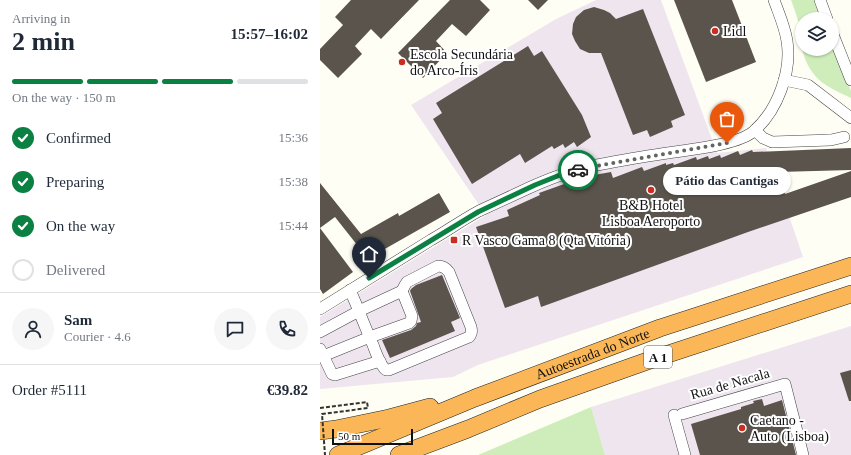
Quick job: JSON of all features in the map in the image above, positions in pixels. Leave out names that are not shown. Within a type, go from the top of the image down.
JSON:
[{"type":"highway","name":"Autoestrada do Norte","points":[[338,455],[475,398],[660,328],[851,266]]},
{"type":"highway","name":"Autoestrada do Norte","points":[[399,455],[575,387],[851,294]]},
{"type":"highway","points":[[320,431],[389,418],[475,398]]},
{"type":"street","points":[[320,309],[478,212],[535,185],[560,175],[590,167],[716,145],[737,140],[750,134],[774,106],[781,91],[787,66],[788,54],[784,26],[774,0]]},
{"type":"street","points":[[820,0],[824,12]]},
{"type":"street","points":[[839,50],[851,80]]},
{"type":"street","points":[[784,80],[808,84],[851,118]]},
{"type":"street","points":[[755,130],[763,138],[772,142],[831,140],[844,137]]},
{"type":"street","points":[[320,332],[359,311],[402,291],[408,282],[441,266],[449,272],[472,332],[469,337],[386,370],[380,361],[370,337],[359,311],[350,290]]},
{"type":"street","points":[[380,361],[335,375],[332,374],[322,353],[409,323],[412,316],[402,291]]},
{"type":"street","name":"Rua de Nacala","points":[[685,455],[678,415],[784,384],[803,455]]},
{"type":"path","points":[[320,408],[367,402],[368,408],[322,414],[325,455]]},
{"type":"shaded area","points":[[596,0],[661,0],[717,153],[766,148],[803,257],[478,365],[453,377],[320,389],[320,317],[486,215],[411,105],[556,19]]},
{"type":"shaded area","points":[[851,326],[851,455],[605,455],[591,407]]},
{"type":"green space","points":[[791,0],[815,0],[819,12],[795,12]]},
{"type":"green space","points":[[804,56],[837,56],[851,91],[851,98],[822,82],[808,65]]},
{"type":"green space","points":[[591,407],[605,455],[478,455]]},
{"type":"building","points":[[351,0],[419,0],[381,39],[371,29],[355,46],[362,54],[338,78],[320,60],[320,49],[343,25],[335,17]]},
{"type":"building","points":[[450,0],[480,0],[490,10],[466,36],[452,24],[436,41],[447,53],[423,78],[398,53]]},
{"type":"building","points":[[528,0],[548,0],[538,10]]},
{"type":"building","name":"Lidl","points":[[674,0],[732,0],[756,62],[706,82]]},
{"type":"building","points":[[594,7],[610,13],[616,19],[643,9],[685,115],[671,121],[673,127],[650,137],[647,130],[633,135],[601,53],[589,53],[580,49],[572,34],[573,24],[576,17],[584,10]]},
{"type":"building","points":[[528,46],[534,56],[542,51],[582,115],[591,137],[577,147],[574,142],[565,148],[563,144],[554,149],[552,146],[525,163],[520,154],[472,184],[433,119],[442,113],[436,103]]},
{"type":"building","points":[[851,148],[851,170],[778,172],[785,194],[851,171],[851,197],[748,232],[541,307],[538,296],[505,308],[476,227],[509,216],[507,210],[540,195],[539,193],[594,175],[611,172],[613,178],[642,167],[644,171],[666,163],[666,165],[673,163],[674,165],[696,157],[697,160],[708,156],[709,159],[720,155],[721,158],[738,151],[740,155],[752,150],[753,152]]},
{"type":"building","points":[[320,183],[361,234],[398,213],[399,216],[439,193],[450,212],[383,250],[369,260],[335,217],[320,228]]},
{"type":"building","points":[[320,228],[353,272],[323,294],[320,289]]},
{"type":"building","points":[[442,275],[460,318],[451,322],[455,331],[390,358],[382,340],[411,330],[417,323],[421,322],[410,291],[411,289],[416,285]]},
{"type":"building","points":[[851,370],[851,401],[849,401],[840,373]]},
{"type":"building","name":"Caetano - Auto (Lisboa)","points":[[762,399],[764,406],[782,400],[796,455],[700,455],[691,424],[741,409],[741,407],[754,403],[753,401]]},
{"type":"way so far","points":[[578,170],[727,143]]},
{"type":"place","name":"Lidl","points":[[715,31]]},
{"type":"place","name":"Escola Secundária do Arco-Íris","points":[[402,62]]},
{"type":"place","name":"Pátio das Cantigas","points":[[727,143]]},
{"type":"place","name":"B&B Hotel Lisboa Aeroporto","points":[[651,190]]},
{"type":"place","name":"R Vasco Gama 8 (Qta Vitória)","points":[[454,240]]},
{"type":"place","name":"Caetano - Auto (Lisboa)","points":[[742,428]]},
{"type":"route","points":[[369,278],[478,212],[535,185],[560,175],[578,170]]}]
